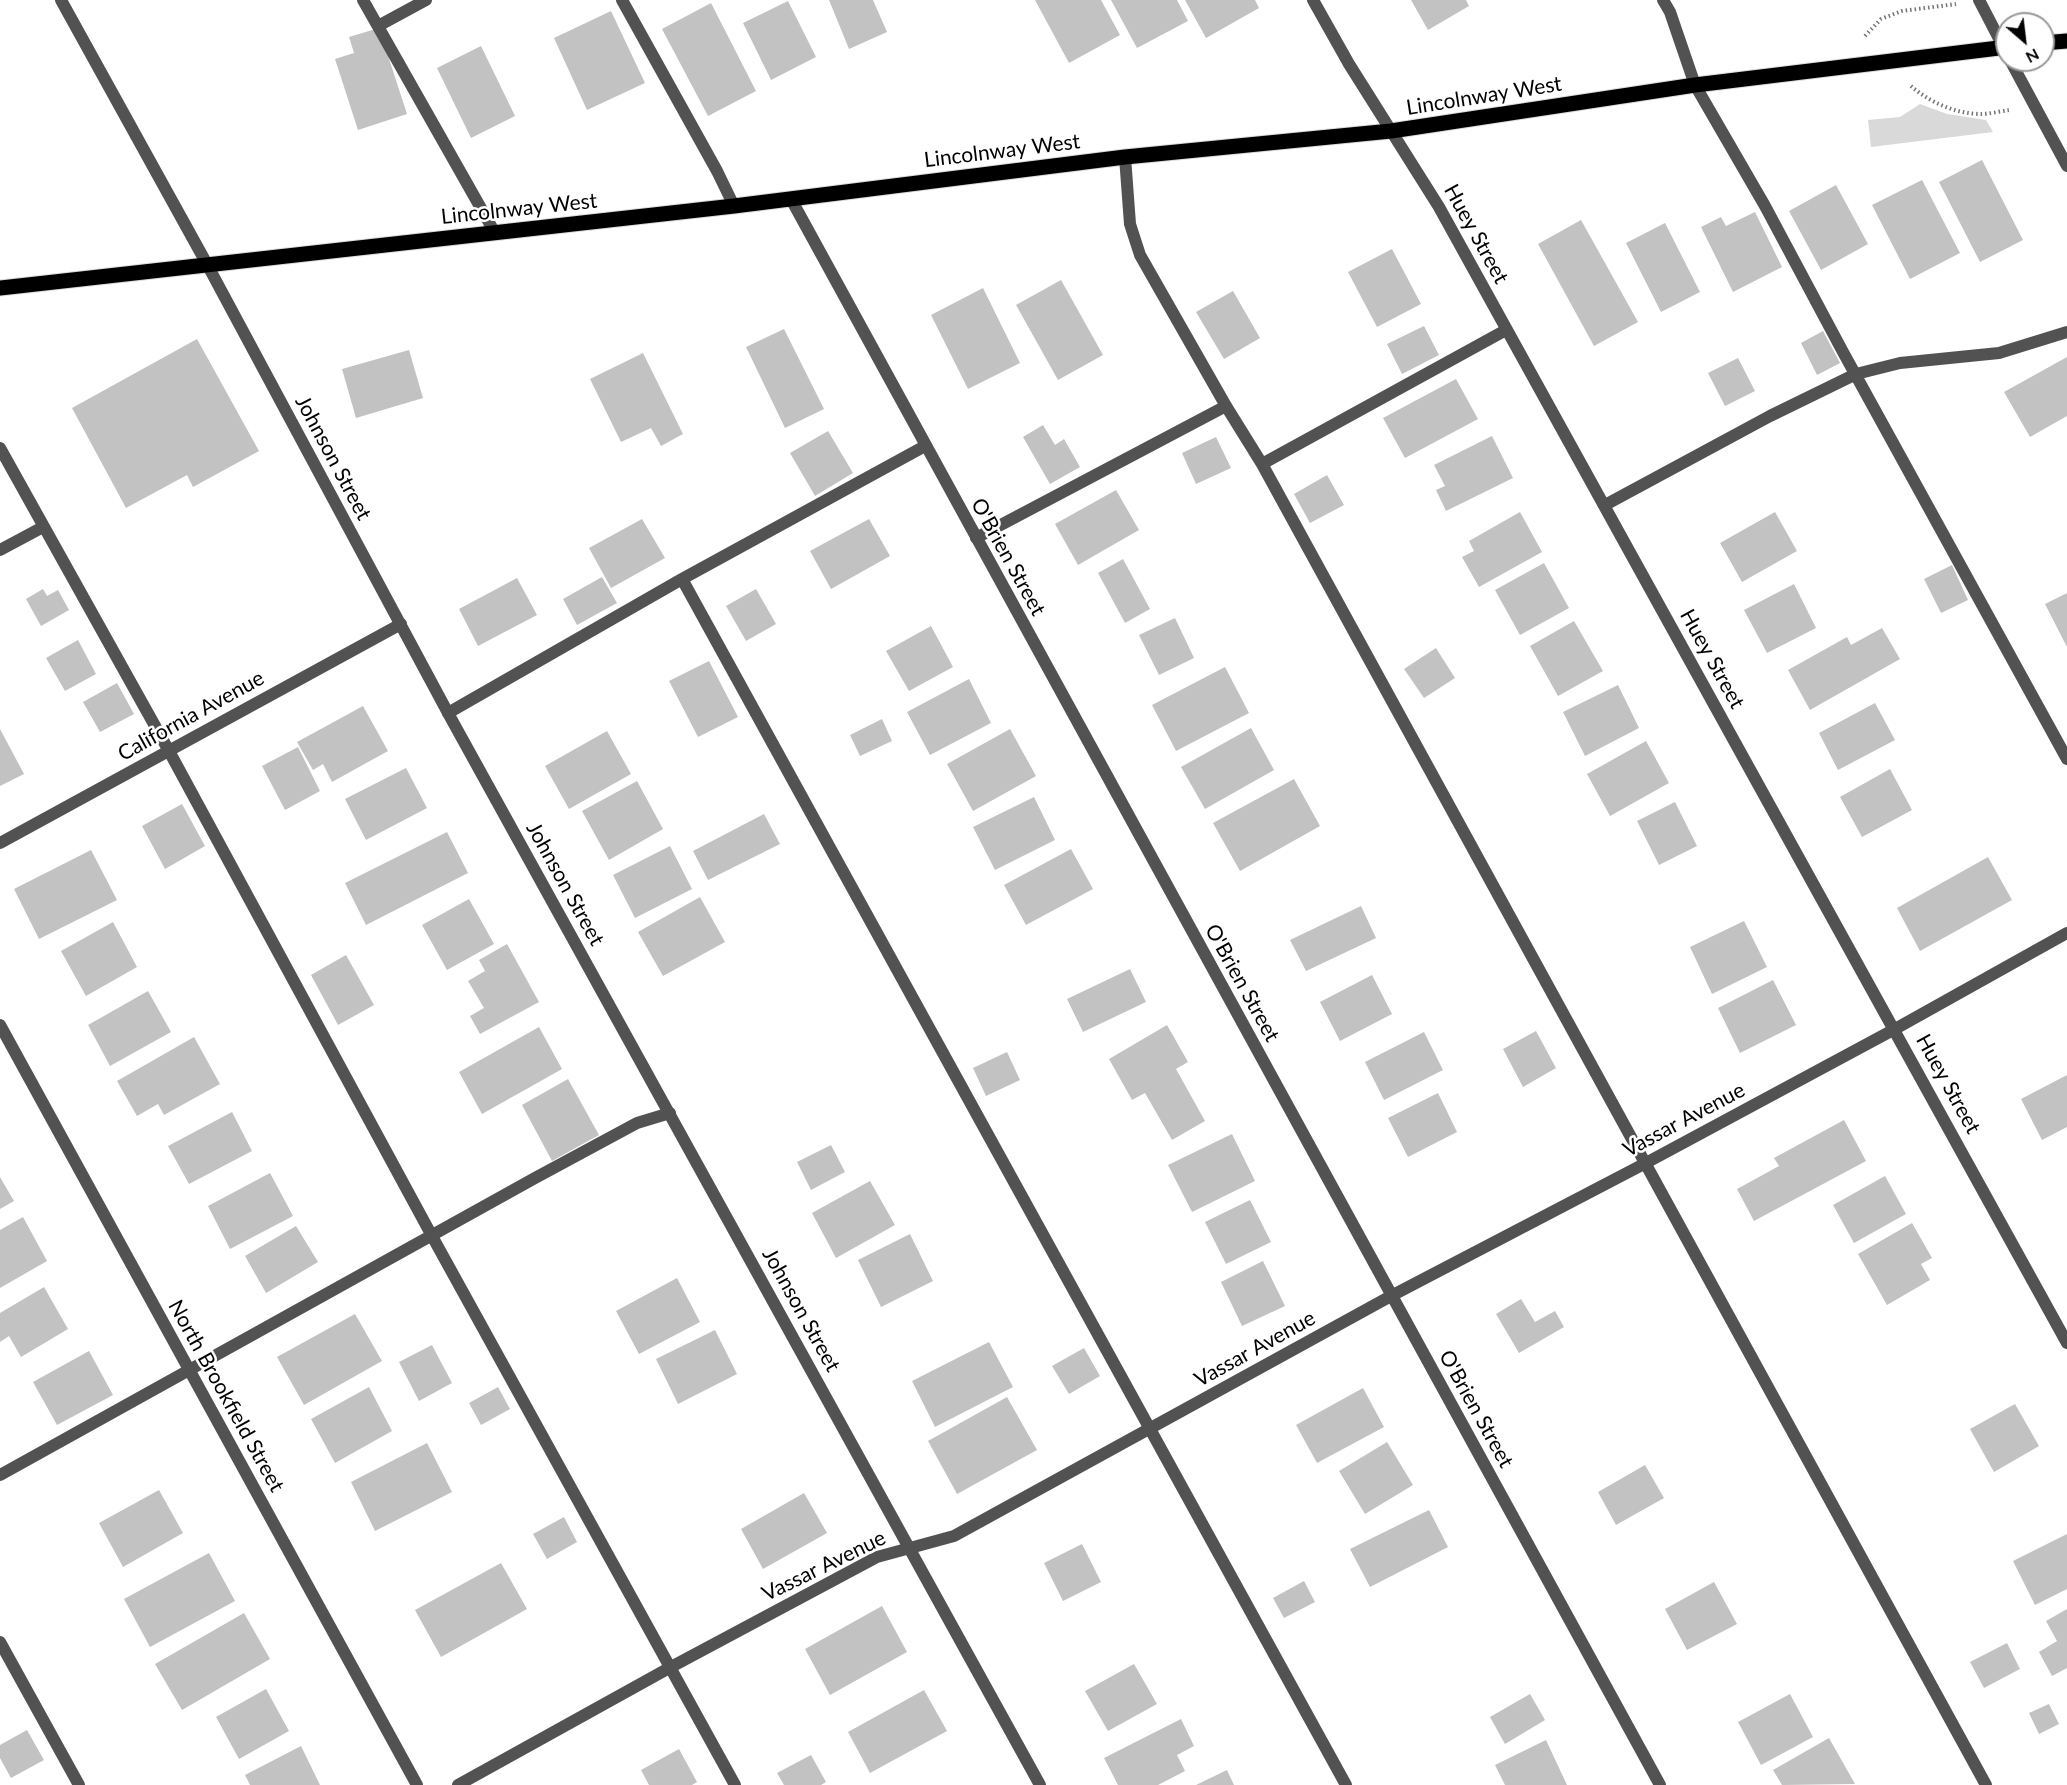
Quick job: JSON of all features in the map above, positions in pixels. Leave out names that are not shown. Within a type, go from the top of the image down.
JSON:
[{"type":"main road","name":"Lincolnway West","points":[[0,288],[734,206],[1125,157],[1391,131],[1695,85],[1995,53]]},
{"type":"street","name":"Johnson Street","points":[[61,0],[208,266],[448,713],[1040,1785]]},
{"type":"street","points":[[363,0],[495,233]]},
{"type":"street","points":[[378,26],[426,0]]},
{"type":"street","points":[[622,0],[734,206]]},
{"type":"street","name":"Huey Street","points":[[1313,0],[1349,64],[1439,207],[2067,1343]]},
{"type":"street","points":[[1664,0],[1695,85],[1765,206],[2067,759]]},
{"type":"street","points":[[1979,0],[1995,30]]},
{"type":"street","points":[[2018,72],[2067,166]]},
{"type":"street","points":[[1125,157],[1130,224],[1140,255],[1226,406],[1262,464],[1986,1785]]},
{"type":"street","name":"O'Brien Street","points":[[791,199],[1660,1785]]},
{"type":"street","points":[[1262,464],[1506,330]]},
{"type":"street","points":[[1605,506],[1770,416],[1856,374],[1900,363],[1999,353],[2067,332]]},
{"type":"street","points":[[976,538],[1226,406]]},
{"type":"street","points":[[448,713],[682,579],[925,446]]},
{"type":"street","points":[[0,448],[169,751],[432,1236],[735,1785]]},
{"type":"street","points":[[0,550],[43,526]]},
{"type":"street","points":[[682,579],[1346,1785]]},
{"type":"street","name":"California Avenue","points":[[0,843],[401,624]]},
{"type":"street","name":"Vassar Avenue","points":[[458,1785],[877,1557],[954,1536],[1391,1296],[1644,1164],[1895,1029],[2067,933]]},
{"type":"street","name":"North Brookfield Street","points":[[0,1025],[417,1785]]},
{"type":"street","points":[[0,1474],[637,1123],[670,1113]]},
{"type":"street","points":[[0,1642],[79,1785]]},
{"type":"path","points":[[1860,42],[1881,19],[1902,11],[1931,8]]},
{"type":"path","points":[[1925,98],[1954,110],[1981,114],[2009,110]]},
{"type":"shaded area","points":[[1920,104],[1947,114],[1986,120],[1993,132],[1871,147],[1868,120],[1900,117]]},
{"type":"building","points":[[829,0],[873,0],[887,32],[849,49]]},
{"type":"building","points":[[1035,0],[1101,0],[1120,35],[1069,63]]},
{"type":"building","points":[[1111,0],[1177,0],[1188,21],[1137,48]]},
{"type":"building","points":[[1185,0],[1255,0],[1259,8],[1206,38]]},
{"type":"building","points":[[1411,0],[1466,0],[1469,6],[1428,30]]},
{"type":"building","points":[[788,1],[816,57],[771,80],[743,23]]},
{"type":"building","points":[[711,3],[756,91],[708,116],[662,29]]},
{"type":"building","points":[[611,11],[645,83],[587,110],[554,38]]},
{"type":"building","points":[[379,28],[407,114],[358,130],[335,59],[354,53],[349,37]]},
{"type":"building","points":[[481,46],[515,116],[471,138],[437,68]]},
{"type":"building","points":[[1982,160],[2023,240],[1980,262],[1939,182]]},
{"type":"building","points":[[1922,180],[1960,253],[1910,279],[1872,205]]},
{"type":"building","points":[[1836,185],[1868,244],[1821,270],[1789,211]]},
{"type":"building","points":[[1755,212],[1782,267],[1733,292],[1701,227],[1721,217],[1726,226]]},
{"type":"building","points":[[1581,220],[1638,322],[1594,346],[1538,244]]},
{"type":"building","points":[[1665,223],[1700,292],[1661,312],[1626,243]]},
{"type":"building","points":[[1392,249],[1421,304],[1377,327],[1348,272]]},
{"type":"building","points":[[1061,280],[1103,355],[1058,380],[1016,305]]},
{"type":"building","points":[[983,288],[1020,363],[968,389],[931,315]]},
{"type":"building","points":[[1233,291],[1260,338],[1224,359],[1196,312]]},
{"type":"building","points":[[1424,326],[1439,355],[1402,374],[1387,344]]},
{"type":"building","points":[[784,329],[824,409],[785,428],[746,347]]},
{"type":"building","points":[[1823,331],[1840,363],[1817,375],[1801,343]]},
{"type":"building","points":[[197,339],[259,451],[193,487],[187,475],[126,508],[72,408]]},
{"type":"building","points":[[409,350],[423,398],[356,418],[342,369]]},
{"type":"building","points":[[643,353],[683,434],[661,446],[651,428],[621,442],[590,379]]},
{"type":"building","points":[[2067,357],[2067,416],[2030,437],[2004,392]]},
{"type":"building","points":[[1738,358],[1755,391],[1725,406],[1708,373]]},
{"type":"building","points":[[1456,379],[1478,419],[1405,458],[1383,418]]},
{"type":"building","points":[[1043,425],[1055,445],[1064,439],[1080,467],[1050,484],[1023,437]]},
{"type":"building","points":[[828,431],[853,473],[815,496],[790,453]]},
{"type":"building","points":[[1492,436],[1513,478],[1446,511],[1436,490],[1445,486],[1434,465]]},
{"type":"building","points":[[1216,437],[1231,468],[1196,484],[1182,453]]},
{"type":"building","points":[[1327,475],[1344,505],[1310,523],[1294,494]]},
{"type":"building","points":[[1116,490],[1139,530],[1078,565],[1055,524]]},
{"type":"building","points":[[1520,512],[1542,552],[1479,587],[1462,557],[1474,551],[1469,541]]},
{"type":"building","points":[[1775,512],[1797,551],[1742,582],[1720,543]]},
{"type":"building","points":[[642,519],[665,558],[611,588],[589,548]]},
{"type":"building","points":[[869,519],[890,556],[831,589],[810,551]]},
{"type":"building","points":[[1123,559],[1150,609],[1125,623],[1098,573]]},
{"type":"building","points":[[1544,563],[1569,608],[1520,635],[1495,590]]},
{"type":"building","points":[[1952,565],[1968,600],[1941,613],[1924,579]]},
{"type":"building","points":[[602,577],[617,603],[577,625],[563,599]]},
{"type":"building","points":[[517,578],[537,615],[478,646],[459,609]]},
{"type":"building","points":[[1794,584],[1816,628],[1767,653],[1744,610]]},
{"type":"building","points":[[43,589],[47,596],[58,590],[69,610],[41,626],[26,599]]},
{"type":"building","points":[[756,589],[776,624],[746,641],[726,606]]},
{"type":"building","points":[[2067,593],[2067,647],[2045,604]]},
{"type":"building","points":[[1175,618],[1194,658],[1159,675],[1139,635]]},
{"type":"building","points":[[1574,621],[1603,671],[1558,696],[1530,646]]},
{"type":"building","points":[[931,626],[953,667],[909,691],[886,651]]},
{"type":"building","points":[[1882,628],[1900,659],[1810,710],[1788,670],[1847,637],[1851,645]]},
{"type":"building","points":[[78,640],[96,674],[65,691],[46,658]]},
{"type":"building","points":[[1436,648],[1455,678],[1424,698],[1404,669]]},
{"type":"building","points":[[709,661],[738,717],[698,737],[669,681]]},
{"type":"building","points":[[1225,667],[1249,713],[1176,751],[1152,705]]},
{"type":"building","points":[[969,679],[991,723],[930,755],[907,712]]},
{"type":"building","points":[[117,683],[134,714],[100,732],[83,702]]},
{"type":"building","points":[[1618,685],[1639,728],[1585,756],[1563,712]]},
{"type":"building","points":[[1875,703],[1895,740],[1838,770],[1819,733]]},
{"type":"building","points":[[363,706],[388,751],[332,782],[323,764],[313,770],[297,742]]},
{"type":"building","points":[[882,719],[892,741],[860,756],[850,735]]},
{"type":"building","points":[[1251,728],[1274,770],[1205,809],[1181,767]]},
{"type":"building","points":[[0,729],[24,774],[0,786]]},
{"type":"building","points":[[1010,729],[1036,776],[973,811],[947,764]]},
{"type":"building","points":[[607,731],[631,774],[569,809],[545,766]]},
{"type":"building","points":[[1646,741],[1669,783],[1610,816],[1587,774]]},
{"type":"building","points":[[298,747],[320,791],[285,810],[262,766]]},
{"type":"building","points":[[406,768],[427,808],[366,840],[345,799]]},
{"type":"building","points":[[1890,769],[1912,810],[1862,837],[1840,797]]},
{"type":"building","points":[[1294,779],[1320,826],[1240,871],[1213,823]]},
{"type":"building","points":[[637,781],[663,829],[609,860],[582,811]]},
{"type":"building","points":[[1034,797],[1055,840],[995,870],[973,827]]},
{"type":"building","points":[[1675,802],[1697,846],[1659,865],[1637,821]]},
{"type":"building","points":[[182,804],[205,846],[165,869],[142,826]]},
{"type":"building","points":[[764,814],[780,844],[708,880],[693,851]]},
{"type":"building","points":[[447,832],[468,873],[366,925],[345,883]]},
{"type":"building","points":[[670,846],[692,889],[635,918],[613,875]]},
{"type":"building","points":[[1071,849],[1093,889],[1026,925],[1004,885]]},
{"type":"building","points":[[91,850],[117,900],[39,939],[14,889]]},
{"type":"building","points":[[1988,857],[2012,900],[1920,951],[1897,908]]},
{"type":"building","points":[[700,897],[725,942],[663,976],[638,932]]},
{"type":"building","points":[[469,899],[494,944],[447,970],[422,925]]},
{"type":"building","points":[[1361,906],[1376,938],[1306,971],[1290,940]]},
{"type":"building","points":[[1744,921],[1767,967],[1712,994],[1690,947]]},
{"type":"building","points":[[113,922],[137,967],[86,996],[61,951]]},
{"type":"building","points":[[507,944],[539,1002],[480,1034],[470,1016],[484,1008],[468,981],[485,971],[479,960]]},
{"type":"building","points":[[346,955],[374,1005],[338,1025],[311,975]]},
{"type":"building","points":[[1130,969],[1146,1002],[1083,1032],[1067,999]]},
{"type":"building","points":[[1372,975],[1392,1014],[1340,1041],[1320,1002]]},
{"type":"building","points":[[1773,980],[1796,1025],[1740,1053],[1718,1008]]},
{"type":"building","points":[[148,991],[171,1032],[110,1066],[88,1025]]},
{"type":"building","points":[[1167,1025],[1188,1062],[1176,1069],[1205,1121],[1172,1140],[1145,1093],[1132,1100],[1109,1059]]},
{"type":"building","points":[[539,1027],[562,1069],[482,1114],[459,1072]]},
{"type":"building","points":[[1536,1031],[1556,1068],[1523,1087],[1503,1049]]},
{"type":"building","points":[[1424,1032],[1443,1070],[1384,1100],[1365,1062]]},
{"type":"building","points":[[194,1037],[220,1084],[164,1115],[158,1104],[137,1116],[117,1081]]},
{"type":"building","points":[[1007,1052],[1020,1080],[986,1096],[973,1068]]},
{"type":"building","points":[[2067,1075],[2067,1127],[2042,1140],[2021,1099]]},
{"type":"building","points":[[568,1079],[599,1135],[552,1161],[522,1105]]},
{"type":"building","points":[[1438,1093],[1457,1132],[1408,1157],[1388,1118]]},
{"type":"building","points":[[232,1112],[252,1151],[189,1184],[168,1146]]},
{"type":"building","points":[[1844,1120],[1866,1161],[1754,1221],[1737,1189],[1779,1166],[1774,1158]]},
{"type":"building","points":[[1232,1134],[1255,1181],[1192,1212],[1168,1165]]},
{"type":"building","points":[[831,1145],[845,1172],[811,1190],[797,1162]]},
{"type":"building","points":[[270,1173],[293,1216],[230,1249],[208,1206]]},
{"type":"building","points":[[1885,1176],[1906,1214],[1854,1243],[1833,1205]]},
{"type":"building","points":[[0,1177],[14,1201],[0,1209]]},
{"type":"building","points":[[870,1181],[895,1225],[836,1258],[812,1213]]},
{"type":"building","points":[[1250,1200],[1271,1242],[1226,1264],[1205,1222]]},
{"type":"building","points":[[23,1217],[47,1261],[0,1288],[0,1230]]},
{"type":"building","points":[[1912,1223],[1932,1258],[1921,1264],[1930,1280],[1887,1305],[1858,1254]]},
{"type":"building","points":[[296,1226],[318,1262],[266,1293],[245,1256]]},
{"type":"building","points":[[910,1234],[933,1281],[881,1307],[858,1260]]},
{"type":"building","points":[[1263,1261],[1285,1306],[1242,1326],[1221,1282]]},
{"type":"building","points":[[677,1278],[700,1322],[639,1354],[616,1311]]},
{"type":"building","points":[[44,1287],[68,1329],[21,1357],[9,1336],[0,1342],[0,1313]]},
{"type":"building","points":[[1521,1299],[1535,1322],[1555,1311],[1564,1327],[1519,1353],[1496,1314]]},
{"type":"building","points":[[355,1314],[382,1361],[304,1405],[277,1357]]},
{"type":"building","points":[[715,1330],[737,1374],[678,1404],[656,1359]]},
{"type":"building","points":[[989,1342],[1013,1387],[935,1427],[912,1381]]},
{"type":"building","points":[[432,1345],[452,1383],[419,1401],[399,1362]]},
{"type":"building","points":[[1084,1348],[1100,1376],[1069,1394],[1052,1366]]},
{"type":"building","points":[[89,1351],[113,1395],[57,1425],[33,1382]]},
{"type":"building","points":[[369,1387],[392,1431],[335,1463],[311,1419]]},
{"type":"building","points":[[498,1387],[510,1409],[481,1425],[469,1403]]},
{"type":"building","points":[[1363,1388],[1384,1427],[1317,1463],[1296,1425]]},
{"type":"building","points":[[1007,1397],[1037,1450],[957,1494],[928,1441]]},
{"type":"building","points":[[2015,1404],[2039,1446],[1994,1472],[1970,1429]]},
{"type":"building","points":[[1387,1442],[1413,1485],[1365,1514],[1339,1471]]},
{"type":"building","points":[[427,1443],[452,1492],[375,1531],[351,1482]]},
{"type":"building","points":[[1645,1465],[1664,1498],[1616,1525],[1598,1492]]},
{"type":"building","points":[[159,1490],[183,1533],[123,1567],[99,1523]]},
{"type":"building","points":[[804,1493],[827,1533],[763,1569],[741,1529]]},
{"type":"building","points":[[1429,1510],[1448,1547],[1370,1587],[1350,1549]]},
{"type":"building","points":[[564,1517],[577,1542],[547,1559],[533,1534]]},
{"type":"building","points":[[2067,1534],[2067,1589],[2035,1605],[2013,1561]]},
{"type":"building","points":[[1082,1544],[1101,1582],[1063,1601],[1044,1563]]},
{"type":"building","points":[[209,1553],[235,1601],[150,1647],[124,1599]]},
{"type":"building","points":[[501,1563],[527,1609],[441,1657],[415,1610]]},
{"type":"building","points":[[1304,1581],[1315,1602],[1284,1618],[1273,1598]]},
{"type":"building","points":[[1714,1582],[1737,1624],[1687,1650],[1665,1609]]},
{"type":"building","points":[[882,1606],[907,1652],[830,1695],[805,1649]]},
{"type":"building","points":[[2067,1609],[2067,1668],[2052,1676],[2039,1652],[2057,1641],[2046,1621]]},
{"type":"building","points":[[244,1613],[270,1659],[182,1710],[155,1664]]},
{"type":"building","points":[[2007,1643],[2020,1669],[1984,1688],[1970,1662]]},
{"type":"building","points":[[1134,1664],[1157,1704],[1108,1731],[1085,1691]]},
{"type":"building","points":[[266,1689],[289,1731],[239,1759],[216,1717]]},
{"type":"building","points":[[924,1690],[947,1731],[870,1773],[848,1732]]},
{"type":"building","points":[[1530,1694],[1545,1720],[1505,1744],[1490,1717]]},
{"type":"building","points":[[1790,1694],[1813,1737],[1761,1765],[1738,1722]]},
{"type":"building","points":[[2049,1704],[2059,1724],[2039,1734],[2029,1713]]},
{"type":"building","points":[[1181,1719],[1194,1746],[1177,1755],[1185,1771],[1158,1785],[1118,1785],[1104,1758]]},
{"type":"building","points":[[27,1730],[44,1760],[11,1778],[0,1758],[0,1745]]},
{"type":"building","points":[[1829,1738],[1855,1784],[1782,1785],[1773,1770]]},
{"type":"building","points":[[1546,1740],[1567,1785],[1505,1785],[1495,1765]]},
{"type":"building","points":[[301,1746],[320,1785],[250,1785],[245,1775]]},
{"type":"building","points":[[679,1749],[697,1782],[692,1785],[649,1785],[641,1770]]},
{"type":"building","points":[[811,1755],[826,1782],[821,1785],[784,1785],[777,1773]]},
{"type":"building","points":[[1227,1770],[1234,1785],[1196,1785]]}]
